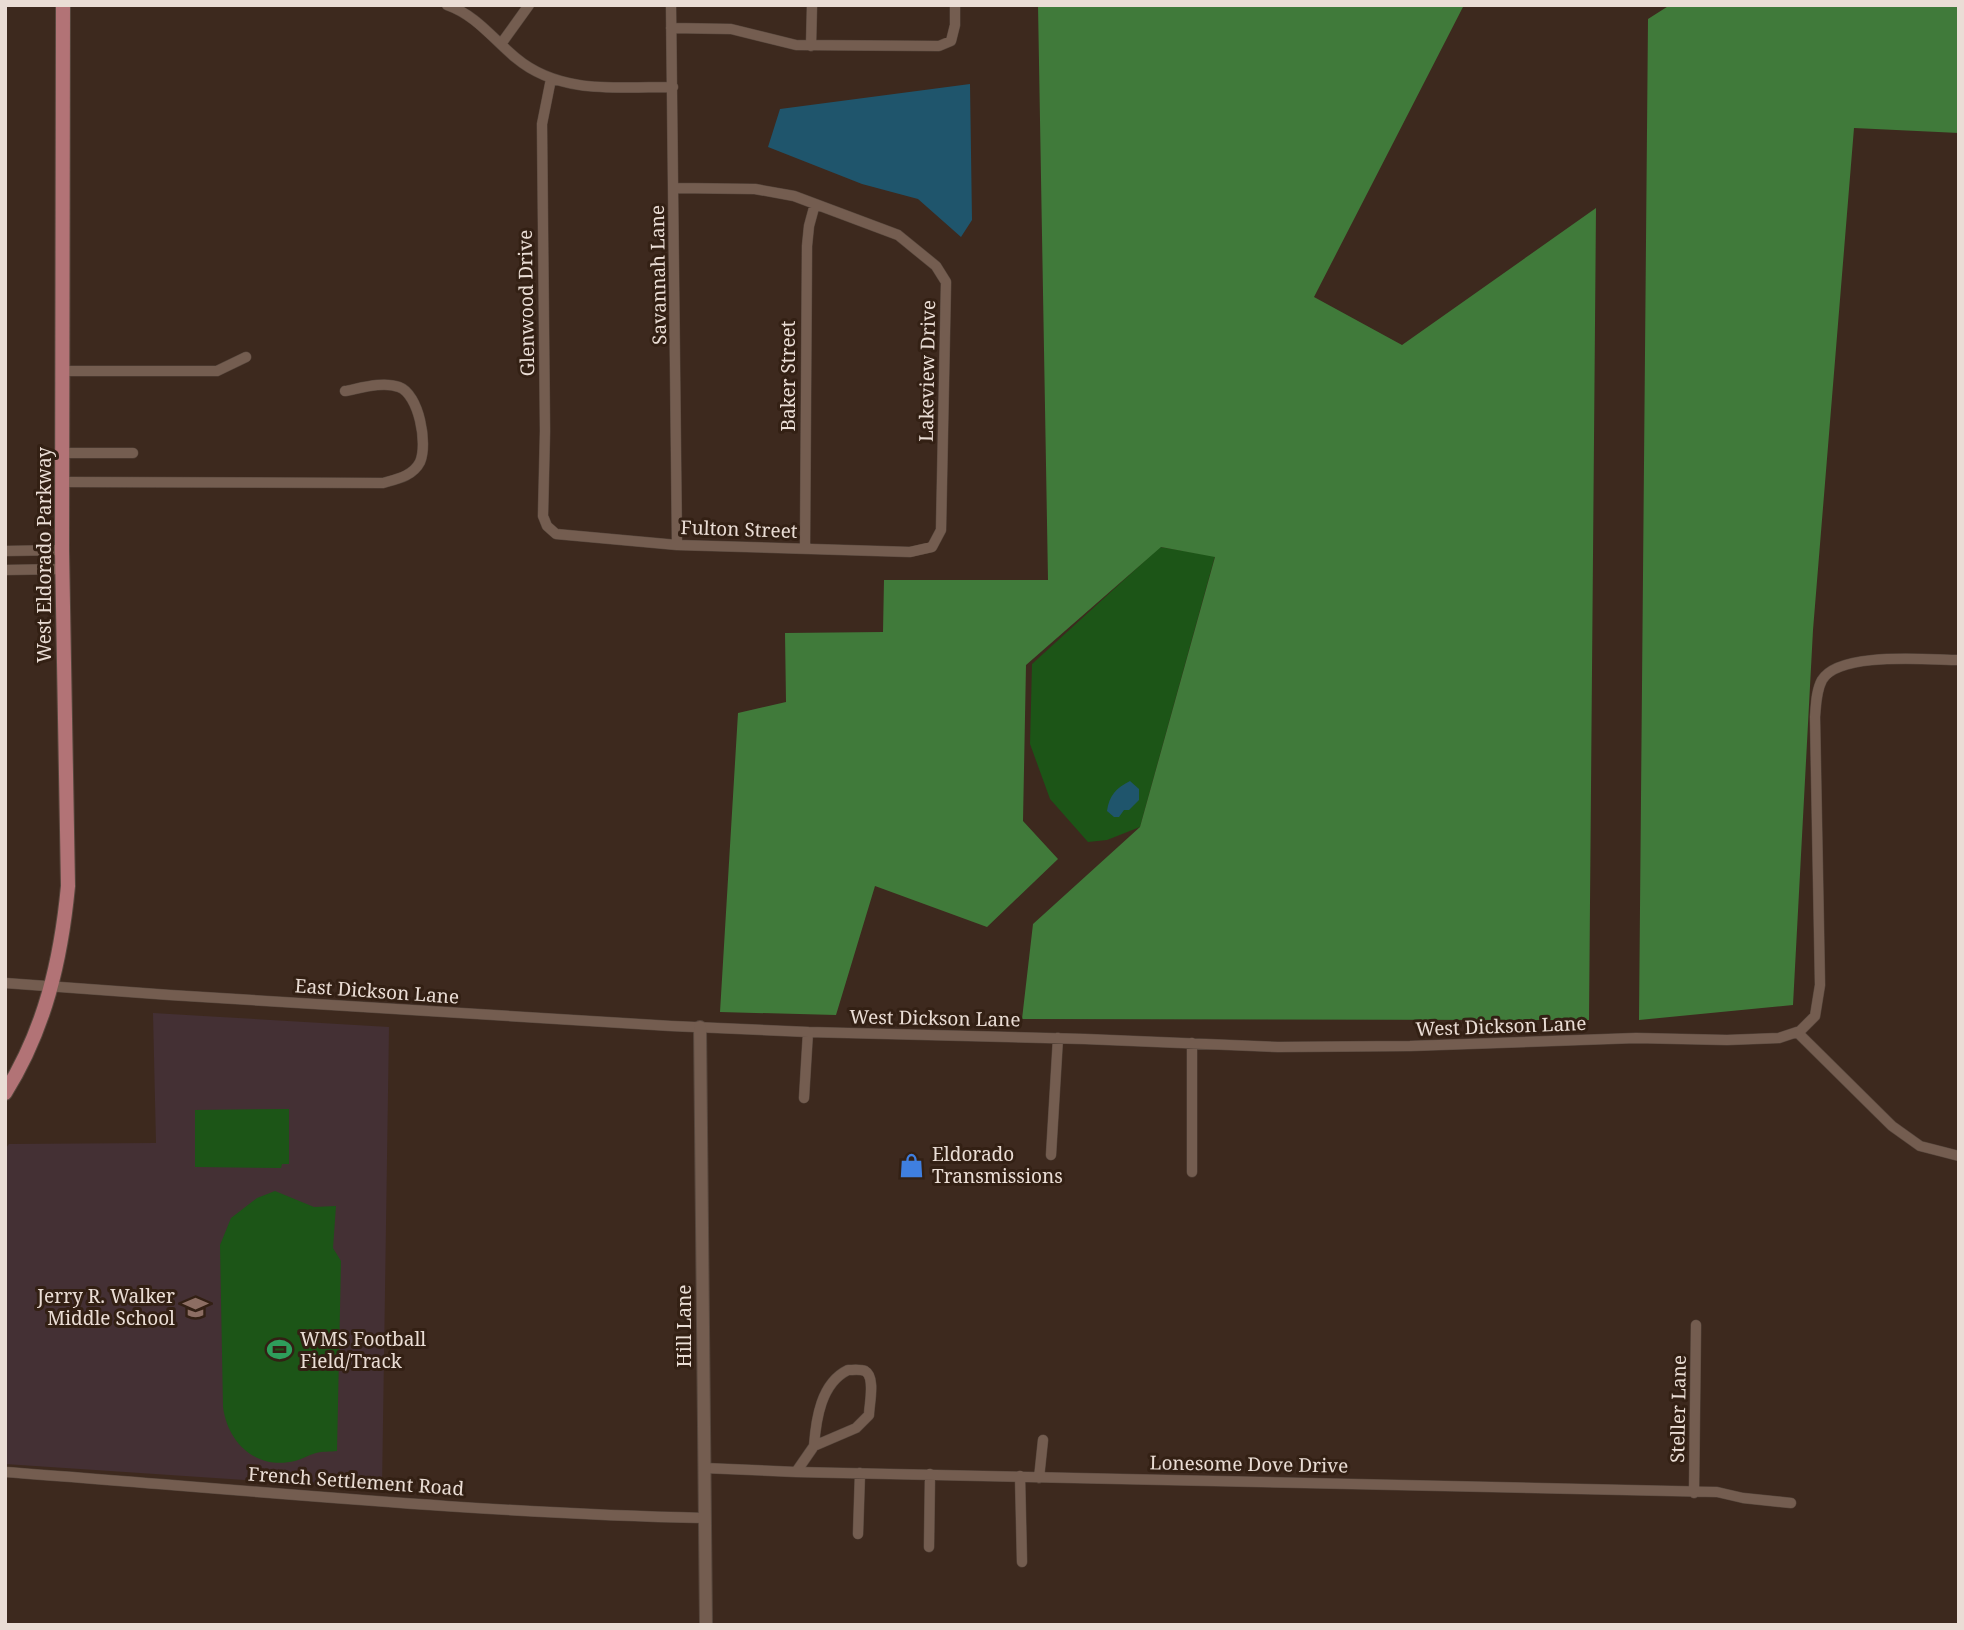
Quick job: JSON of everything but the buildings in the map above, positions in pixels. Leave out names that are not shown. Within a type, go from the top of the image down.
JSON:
[{"type":"main road","name":"West Eldorado Parkway","points":[[5,1093],[33,1040],[52,985],[63,937],[68,886],[62,569],[63,5]]},
{"type":"street","points":[[447,5],[476,21],[518,60],[551,79],[583,87],[673,87]]},
{"type":"street","points":[[501,44],[529,5]]},
{"type":"street","name":"Savannah Lane","points":[[671,5],[677,545]]},
{"type":"street","points":[[811,46],[812,5]]},
{"type":"street","points":[[671,28],[731,29],[796,45],[939,46],[951,41],[955,25],[955,5]]},
{"type":"street","name":"Glenwood Drive","points":[[547,526],[542,516],[545,431],[542,124],[551,79]]},
{"type":"street","name":"Lakeview Drive","points":[[675,188],[755,189],[794,196],[898,235],[936,266],[946,282],[941,530],[932,547]]},
{"type":"street","name":"Baker Street","points":[[805,549],[807,246],[815,204]]},
{"type":"street","points":[[62,371],[217,371],[246,358]]},
{"type":"street","points":[[62,482],[383,483],[405,477],[419,463],[423,447],[421,423],[412,396],[401,387],[385,385],[345,391]]},
{"type":"street","points":[[63,453],[133,453]]},
{"type":"street","name":"Fulton Street","points":[[547,526],[556,534],[677,545],[910,552],[932,547]]},
{"type":"street","points":[[5,551],[62,550]]},
{"type":"street","points":[[5,569],[62,569]]},
{"type":"street","points":[[1959,660],[1861,660],[1840,666],[1823,679],[1816,699],[1815,717],[1820,985],[1815,1016],[1807,1026],[1797,1032],[1892,1126],[1920,1146],[1959,1156]]},
{"type":"street","name":"East Dickson Lane","points":[[5,983],[700,1027]]},
{"type":"street","name":"West Dickson Lane","points":[[700,1027],[1278,1047],[1410,1046],[1636,1038],[1747,1040],[1779,1038],[1797,1032]]},
{"type":"street","name":"Hill Lane","points":[[700,1027],[706,1625]]},
{"type":"street","points":[[804,1098],[808,1032]]},
{"type":"street","points":[[1051,1155],[1058,1038]]},
{"type":"street","points":[[1192,1043],[1192,1172]]},
{"type":"street","name":"Steller Lane","points":[[1695,1493],[1696,1325]]},
{"type":"street","points":[[796,1472],[814,1446],[818,1409],[838,1375],[848,1370],[863,1370],[868,1373],[869,1415],[865,1421],[837,1438],[814,1446]]},
{"type":"street","points":[[1039,1478],[1043,1440]]},
{"type":"street","name":"Lonesome Dove Drive","points":[[704,1468],[1717,1492],[1743,1498],[1791,1503]]},
{"type":"street","name":"French Settlement Road","points":[[5,1472],[434,1506],[604,1516],[704,1518]]},
{"type":"street","points":[[858,1534],[860,1473]]},
{"type":"street","points":[[929,1546],[930,1474]]},
{"type":"street","points":[[1020,1476],[1022,1562]]},
{"type":"shaded area","name":"Jerry R. Walker Middle School","points":[[153,1013],[389,1027],[382,1489],[5,1464],[5,1149],[9,1144],[156,1143]]},
{"type":"green space","points":[[1038,5],[1464,5],[1314,297],[1402,345],[1596,208],[1589,1020],[1022,1019],[1033,924],[1140,827],[1215,557],[1161,547],[1026,665],[1023,821],[1058,859],[987,927],[875,886],[836,1015],[720,1012],[738,713],[786,702],[785,633],[883,632],[884,580],[1048,580]]},
{"type":"green space","points":[[1670,5],[1959,5],[1959,133],[1854,128],[1813,630],[1793,1005],[1639,1020],[1648,19]]},
{"type":"green space","points":[[1160,547],[1215,556],[1140,827],[1107,840],[1088,842],[1050,799],[1030,744],[1032,664]]},
{"type":"green space","points":[[289,1109],[289,1164],[282,1164],[281,1168],[195,1167],[195,1110]]},
{"type":"green space","name":"WMS Football Field/Track","points":[[275,1191],[314,1207],[336,1206],[333,1248],[341,1261],[337,1451],[318,1452],[281,1463],[257,1458],[238,1443],[226,1420],[223,1407],[220,1245],[231,1218],[257,1198]]},
{"type":"water","points":[[970,84],[972,220],[961,237],[918,199],[862,184],[768,147],[780,109]]},
{"type":"water","points":[[1130,781],[1139,789],[1139,800],[1119,817],[1114,817],[1107,811],[1109,801],[1117,790]]},
{"type":"place","name":"Eldorado Transmissions","points":[[912,1165]]},
{"type":"place","name":"Jerry R. Walker Middle School","points":[[195,1307]]},
{"type":"place","name":"WMS Football Field/Track","points":[[280,1350]]}]
